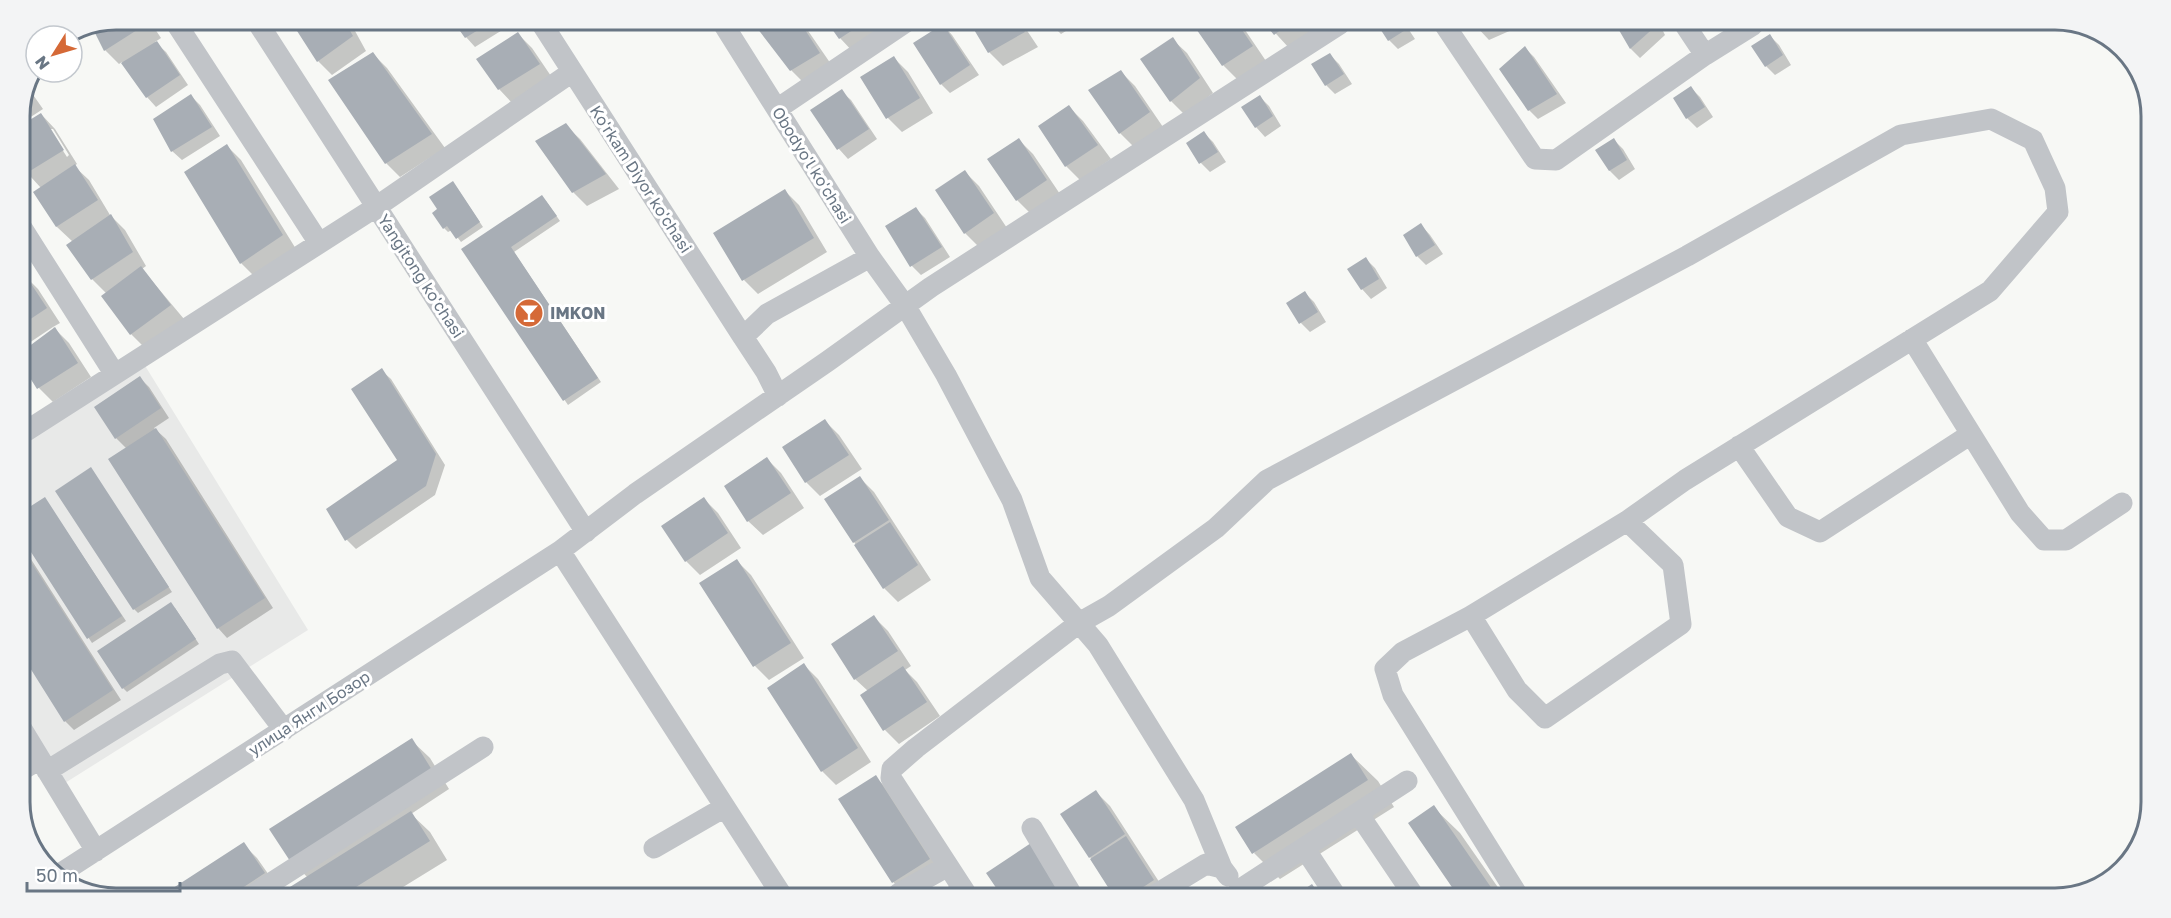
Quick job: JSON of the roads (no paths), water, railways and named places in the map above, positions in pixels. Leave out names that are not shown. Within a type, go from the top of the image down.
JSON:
[{"type":"street","points":[[181,30],[320,243]]},
{"type":"street","name":"Yangitong ko'chasi","points":[[262,30],[586,532]]},
{"type":"street","name":"Ko'rkam Diyor ko'chasi","points":[[546,30],[766,372],[778,396]]},
{"type":"street","name":"Obodyo'l ko'chasi","points":[[727,30],[870,256],[906,307],[946,375],[1012,500],[1040,578],[1098,645],[1194,800],[1222,868],[1237,888]]},
{"type":"street","points":[[777,109],[894,30]]},
{"type":"street","name":"улица Янги Бозор","points":[[64,871],[560,552],[635,494],[906,307],[941,280],[1331,30]]},
{"type":"street","points":[[1448,30],[1535,159],[1556,160],[1705,55],[1746,30]]},
{"type":"street","points":[[1688,30],[1705,55]]},
{"type":"street","points":[[30,428],[376,207],[572,72]]},
{"type":"street","points":[[962,888],[891,778],[892,769],[1079,623],[1109,606],[1216,528],[1266,480],[1687,256],[1901,135],[1991,119],[2033,140],[2055,188],[2058,212],[1990,291],[1685,480],[1627,521],[1471,616],[1403,652],[1385,669],[1393,695],[1513,888]]},
{"type":"street","points":[[30,241],[114,373]]},
{"type":"street","points":[[743,337],[767,314],[870,256]]},
{"type":"street","points":[[1912,339],[2020,513],[2043,540],[2066,540],[2122,503]]},
{"type":"street","points":[[1739,446],[1788,517],[1820,532],[1971,434]]},
{"type":"street","points":[[1471,616],[1517,690],[1545,718],[1681,624],[1673,566],[1627,521]]},
{"type":"street","points":[[560,552],[777,888]]},
{"type":"street","points":[[30,768],[43,765],[220,664],[232,661],[284,730]]},
{"type":"street","points":[[30,743],[96,851]]},
{"type":"street","points":[[263,888],[483,747]]},
{"type":"street","points":[[1248,888],[1407,781]]},
{"type":"street","points":[[654,848],[725,807]]},
{"type":"street","points":[[1358,813],[1409,888]]},
{"type":"street","points":[[1032,828],[1068,888]]},
{"type":"street","points":[[1305,849],[1331,888]]},
{"type":"street","points":[[1167,888],[1206,864],[1222,868]]},
{"type":"street","points":[[909,888],[948,866]]},
{"type":"place","name":"IMKON","points":[[529,313]]}]
